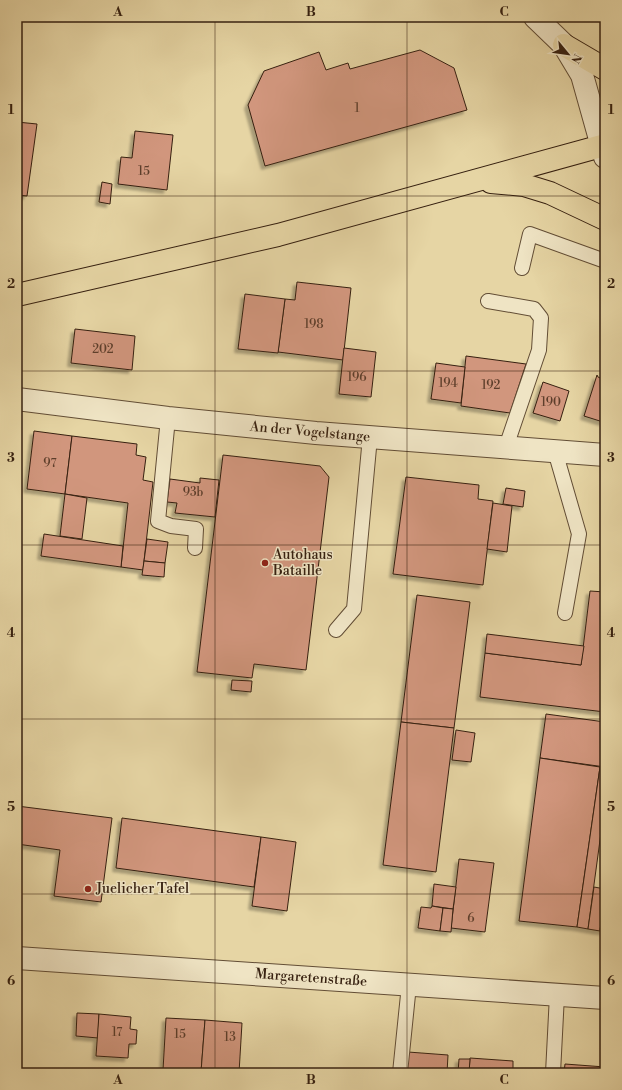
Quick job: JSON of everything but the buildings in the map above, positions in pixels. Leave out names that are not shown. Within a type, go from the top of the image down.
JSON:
[{"type":"main road","points":[[564,45],[605,69]]},
{"type":"main road","points":[[17,295],[278,235],[604,149]]},
{"type":"main road","points":[[478,181],[524,185],[550,193],[605,219]]},
{"type":"street","points":[[536,17],[564,45],[582,75],[604,149]]},
{"type":"street","name":"An der Vogelstange","points":[[17,398],[168,418],[370,437],[605,455]]},
{"type":"street","name":"Margaretenstraße","points":[[17,958],[605,998]]},
{"type":"lane","points":[[522,268],[530,234],[605,261]]},
{"type":"lane","points":[[488,300],[534,309],[541,318],[539,350],[506,447]]},
{"type":"lane","points":[[168,418],[158,521],[170,526],[196,529],[195,548]]},
{"type":"lane","points":[[336,630],[354,609],[370,437]]},
{"type":"lane","points":[[555,451],[579,534],[565,613]]},
{"type":"lane","points":[[400,1073],[409,985]]},
{"type":"lane","points":[[552,1073],[557,995]]},
{"type":"place","name":"Autohaus Bataille","points":[[265,563]]},
{"type":"place","name":"Juelicher Tafel","points":[[88,889]]}]
